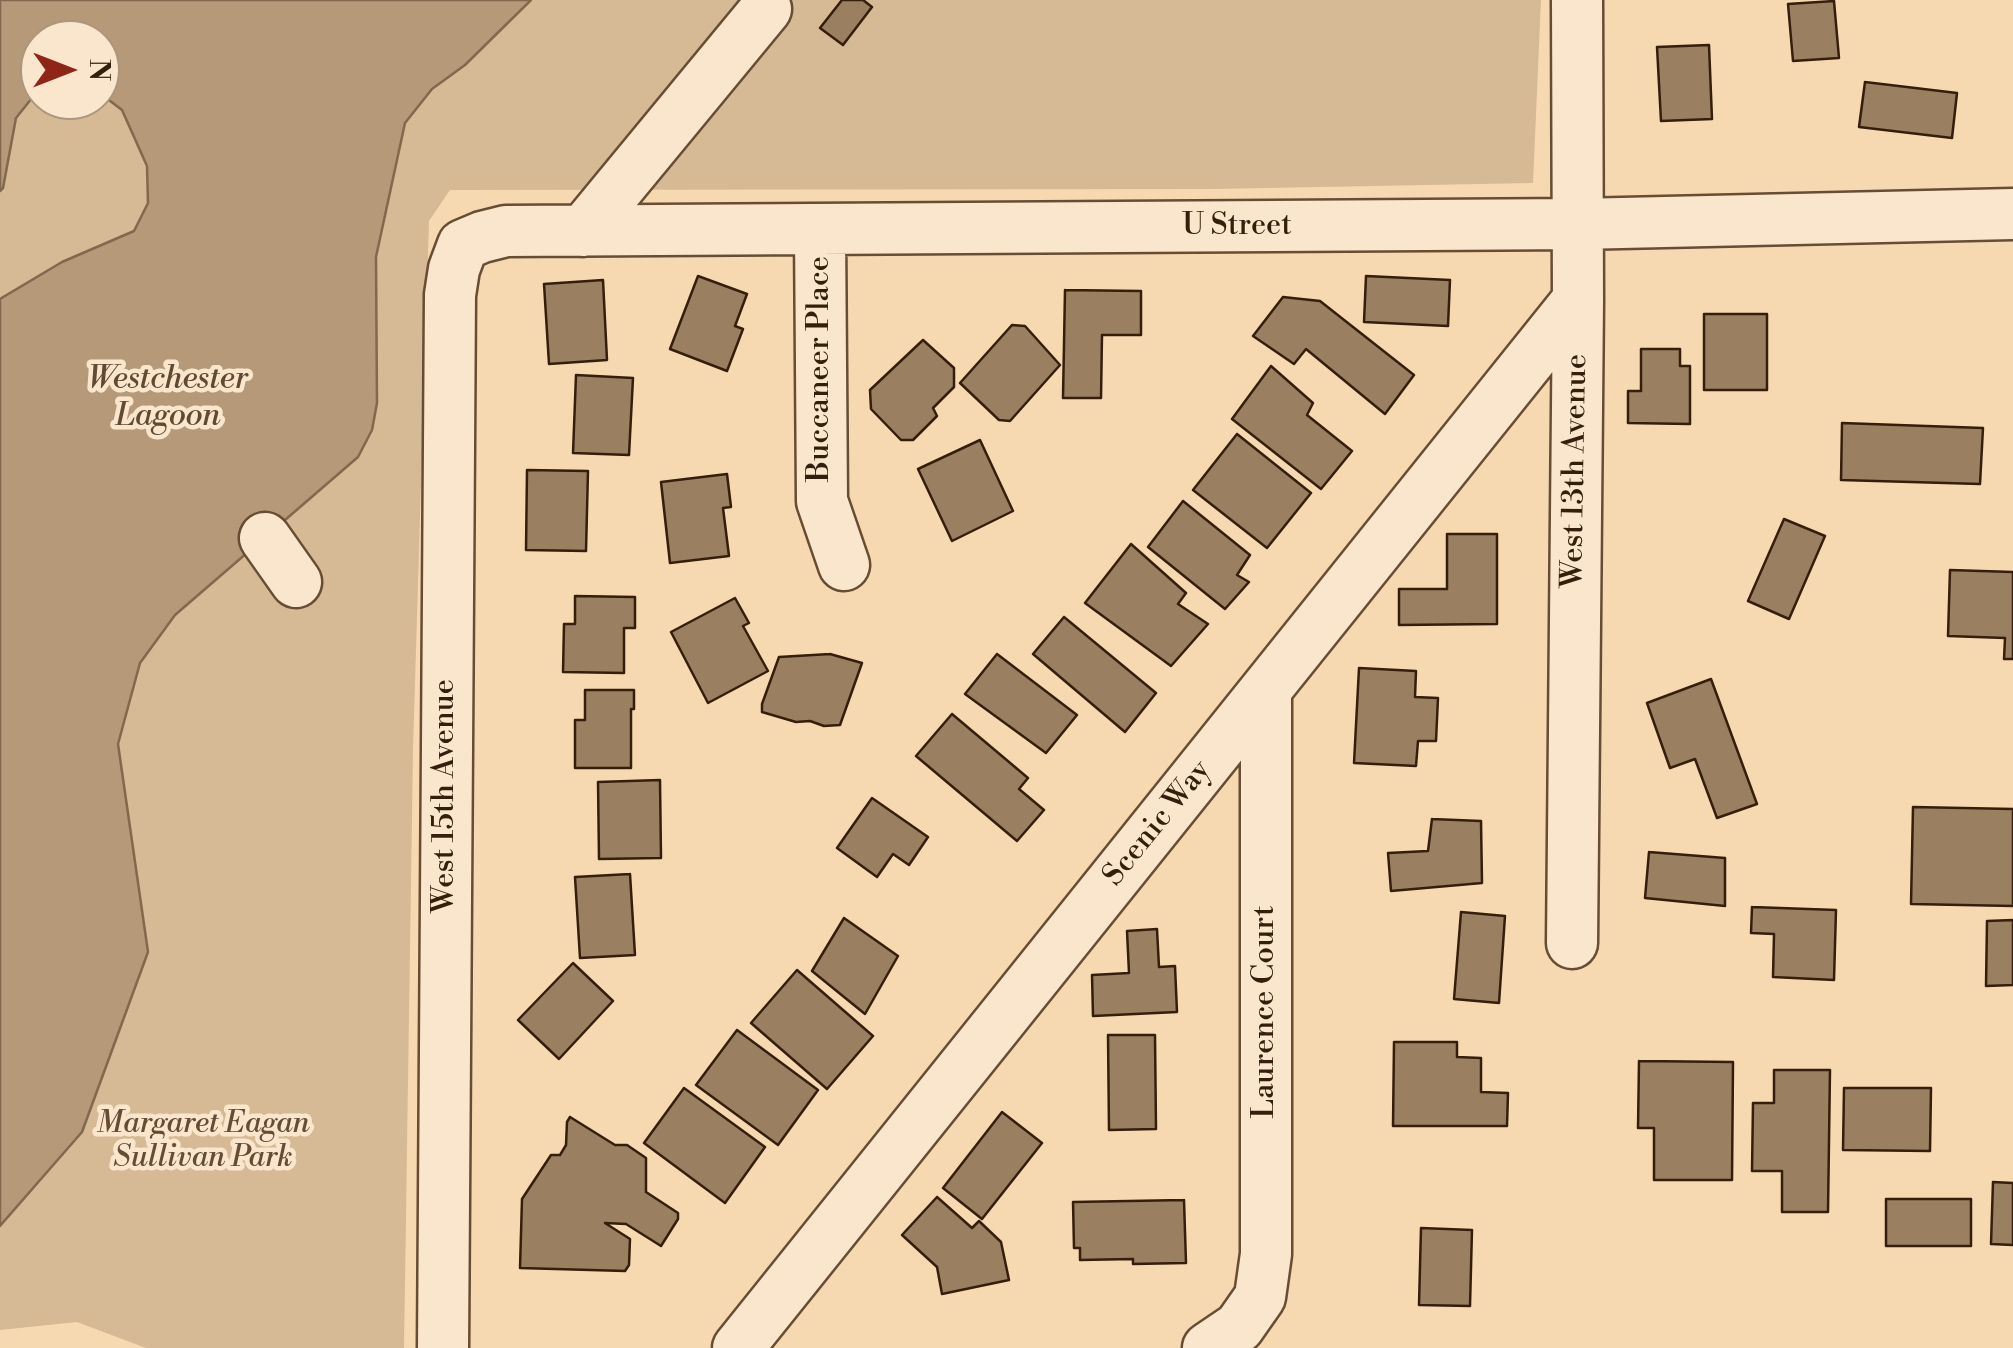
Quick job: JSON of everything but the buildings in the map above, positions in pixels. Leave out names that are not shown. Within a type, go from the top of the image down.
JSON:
[{"type":"street","name":"West 13th Avenue","points":[[1572,943],[1577,0]]},
{"type":"street","points":[[583,231],[766,9]]},
{"type":"street","name":"U Street","points":[[463,245],[506,231],[1578,224],[2013,214]]},
{"type":"street","name":"Buccaneer Place","points":[[820,230],[822,501],[844,564]]},
{"type":"street","name":"West 15th Avenue","points":[[443,1348],[450,296],[463,245]]},
{"type":"street","name":"Scenic Way","points":[[738,1348],[1578,300]]},
{"type":"street","points":[[265,538],[296,582]]},
{"type":"street","name":"Laurence Court","points":[[1246,1330],[1266,1254],[1266,690]]},
{"type":"green space","name":"Margaret Eagan Sullivan Park","points":[[422,0],[1541,0],[1533,183],[1213,189],[450,190],[429,221],[413,749],[404,1348],[146,1348],[77,1322],[0,1330],[0,1082],[46,845]]},
{"type":"green space","points":[[120,109],[147,166],[148,203],[134,231],[62,262],[0,299],[0,191],[20,113],[20,120],[120,120]]},
{"type":"water","name":"Westchester Lagoon","points":[[0,0],[531,0],[465,65],[432,89],[405,123],[376,257],[377,403],[372,430],[358,457],[175,615],[140,663],[118,744],[148,952],[82,1132],[0,1226],[0,299],[62,262],[134,231],[148,203],[147,166],[120,108],[120,20],[20,20],[20,113],[0,191]]}]
